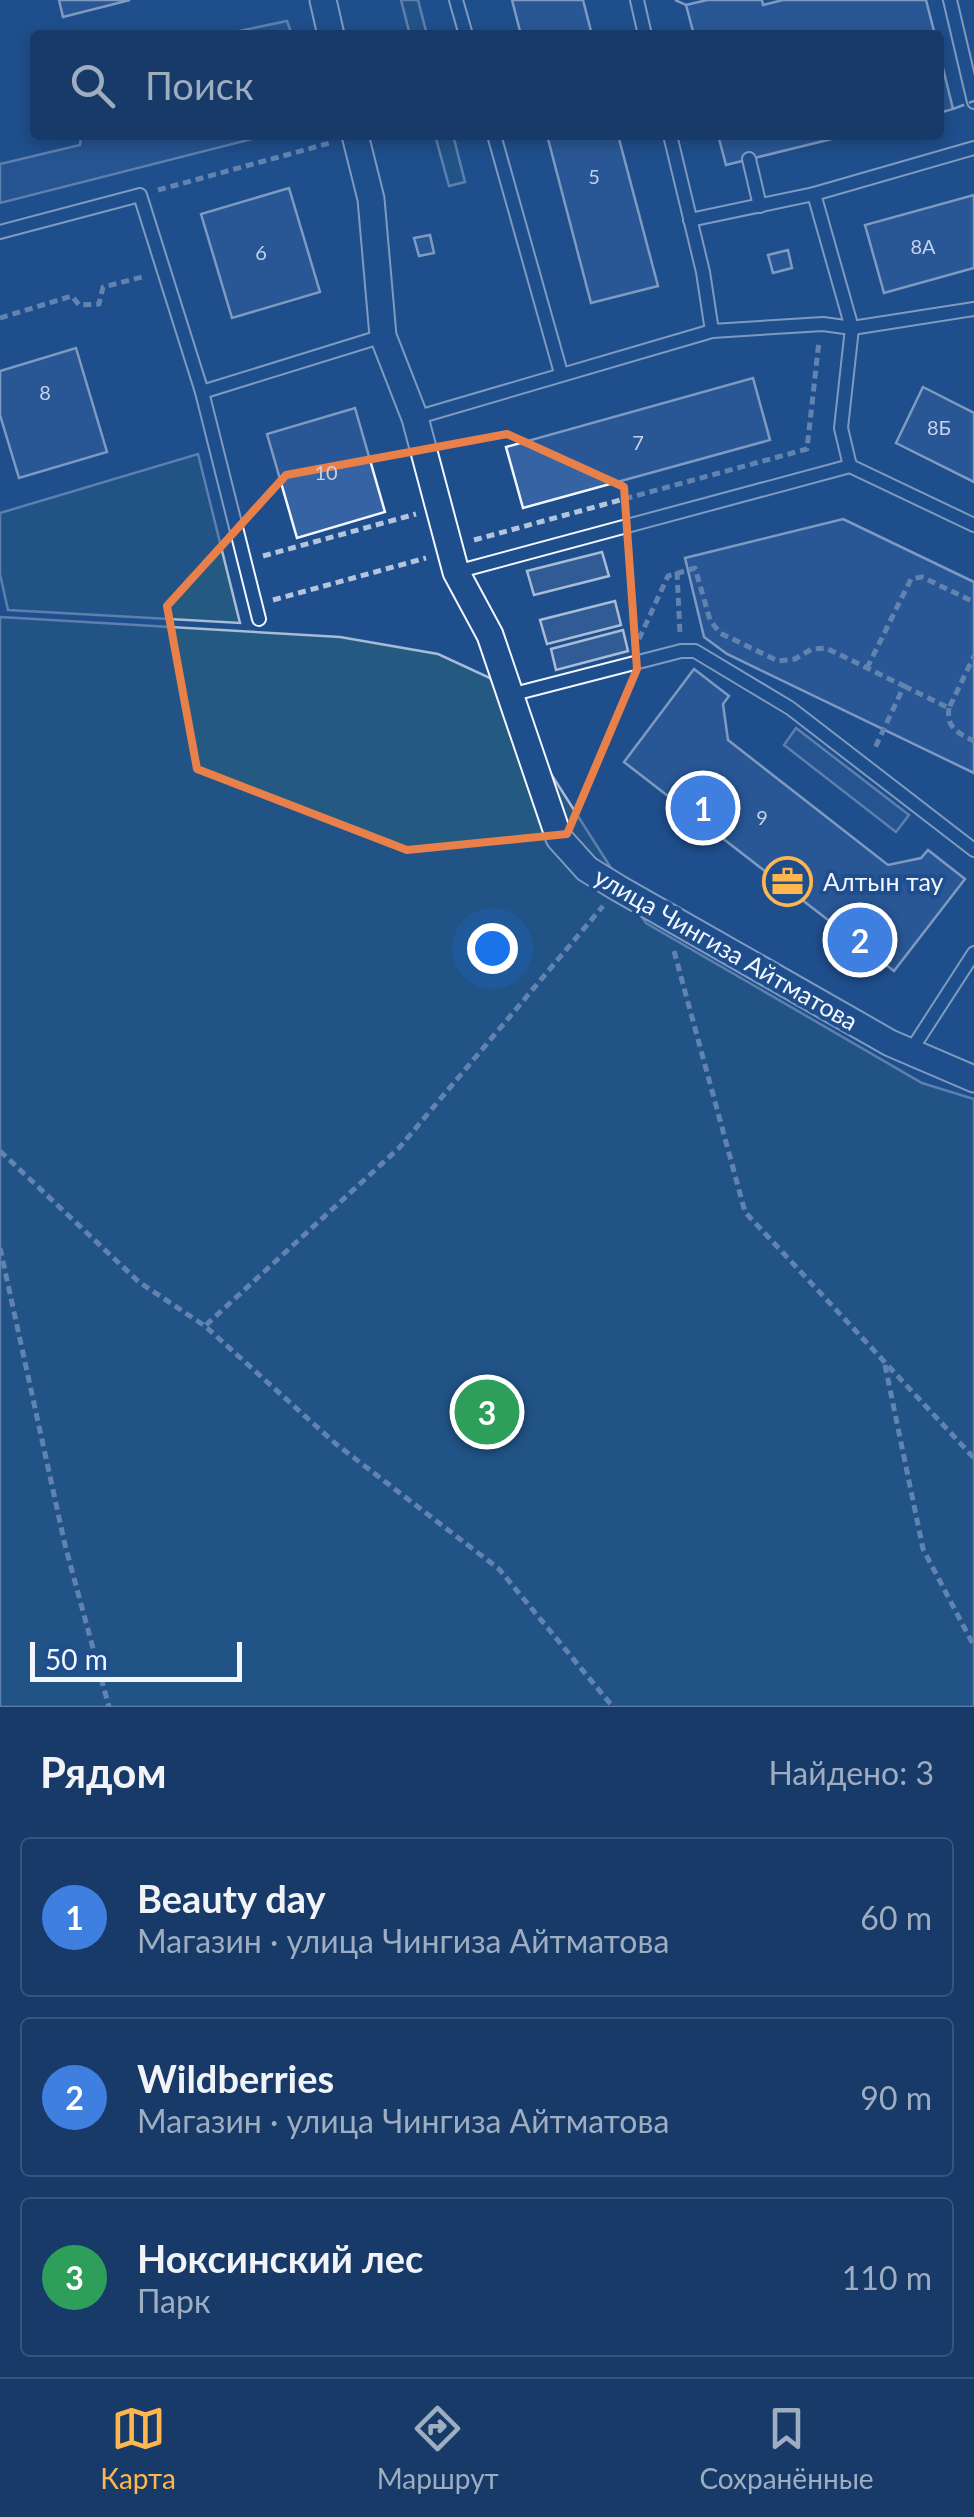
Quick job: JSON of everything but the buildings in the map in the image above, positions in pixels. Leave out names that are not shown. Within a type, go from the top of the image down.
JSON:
[{"type":"street","points":[[323,0],[330,30]]},
{"type":"street","name":"улица Чингиза Айтматова","points":[[356,140],[371,199],[383,336],[415,418],[453,562],[484,622],[559,838],[587,869],[618,888],[910,1052],[974,1079]]},
{"type":"lane","points":[[456,0],[465,30]]},
{"type":"lane","points":[[950,0],[974,102]]},
{"type":"lane","points":[[639,1],[644,30]]},
{"type":"lane","points":[[495,140],[562,373]]},
{"type":"lane","points":[[671,140],[712,332]]},
{"type":"lane","points":[[690,220],[814,194],[974,148]]},
{"type":"lane","points":[[749,159],[760,206]]},
{"type":"lane","points":[[0,232],[140,194],[202,392],[258,612]]},
{"type":"lane","points":[[814,194],[852,328],[842,428],[850,466]]},
{"type":"lane","points":[[415,418],[712,332],[820,324],[852,328],[974,309]]},
{"type":"lane","points":[[202,392],[383,336]]},
{"type":"lane","points":[[453,562],[850,466],[974,525]]},
{"type":"lane","points":[[510,696],[680,651],[700,654],[778,700],[974,850]]},
{"type":"lane","points":[[910,1052],[974,953]]},
{"type":"path","points":[[140,194],[337,140]]},
{"type":"path","points":[[0,318],[72,296],[80,304],[99,304],[104,287],[162,271]]},
{"type":"path","points":[[258,612],[453,562],[466,542],[807,449],[820,324]]},
{"type":"path","points":[[244,562],[438,508]]},
{"type":"path","points":[[628,665],[666,578],[698,569],[710,620],[720,633],[778,661],[795,660],[819,648],[949,708]]},
{"type":"path","points":[[678,572],[680,651]]},
{"type":"path","points":[[867,668],[912,579],[922,577],[974,602]]},
{"type":"path","points":[[974,656],[949,708],[949,721],[955,732],[974,741]]},
{"type":"path","points":[[884,729],[904,686]]},
{"type":"path","points":[[205,1326],[399,1148],[618,888]]},
{"type":"path","points":[[664,914],[745,1212],[974,1458]]},
{"type":"path","points":[[0,1151],[139,1282],[205,1326],[336,1444],[499,1569],[613,1707]]},
{"type":"path","points":[[0,1248],[65,1545],[109,1707]]},
{"type":"path","points":[[885,1362],[923,1549],[974,1646]]},
{"type":"highlighted area","points":[[507,434],[624,487],[637,669],[567,834],[407,850],[197,769],[167,606],[286,475]]},
{"type":"shaded area","points":[[401,0],[418,0],[426,30],[409,30]]},
{"type":"shaded area","points":[[287,21],[290,30],[244,30]]},
{"type":"shaded area","points":[[80,140],[248,140],[0,203],[0,164],[80,145]]},
{"type":"shaded area","points":[[436,140],[454,140],[465,182],[449,186]]},
{"type":"shaded area","points":[[198,454],[240,623],[8,610],[0,574],[0,513]]},
{"type":"shaded area","points":[[602,552],[609,576],[534,595],[527,571]]},
{"type":"shaded area","points":[[615,601],[621,625],[547,644],[540,620]]},
{"type":"shaded area","points":[[0,617],[340,637],[438,654],[490,678],[646,923],[922,1083],[974,1099],[974,1707],[0,1707]]},
{"type":"shaded area","points":[[623,630],[628,651],[556,670],[551,649]]},
{"type":"shaded area","points":[[796,728],[909,815],[896,832],[784,745]]},
{"type":"fence","points":[[675,0],[686,5]]},
{"type":"fence","points":[[953,109],[974,101]]},
{"type":"place","name":"Beauty day","points":[[703,808]]},
{"type":"place","name":"Алтын тау","points":[[788,882]]},
{"type":"place","name":"Wildberries","points":[[860,940]]},
{"type":"place","name":"Ноксинский лес","points":[[487,1412]]}]
